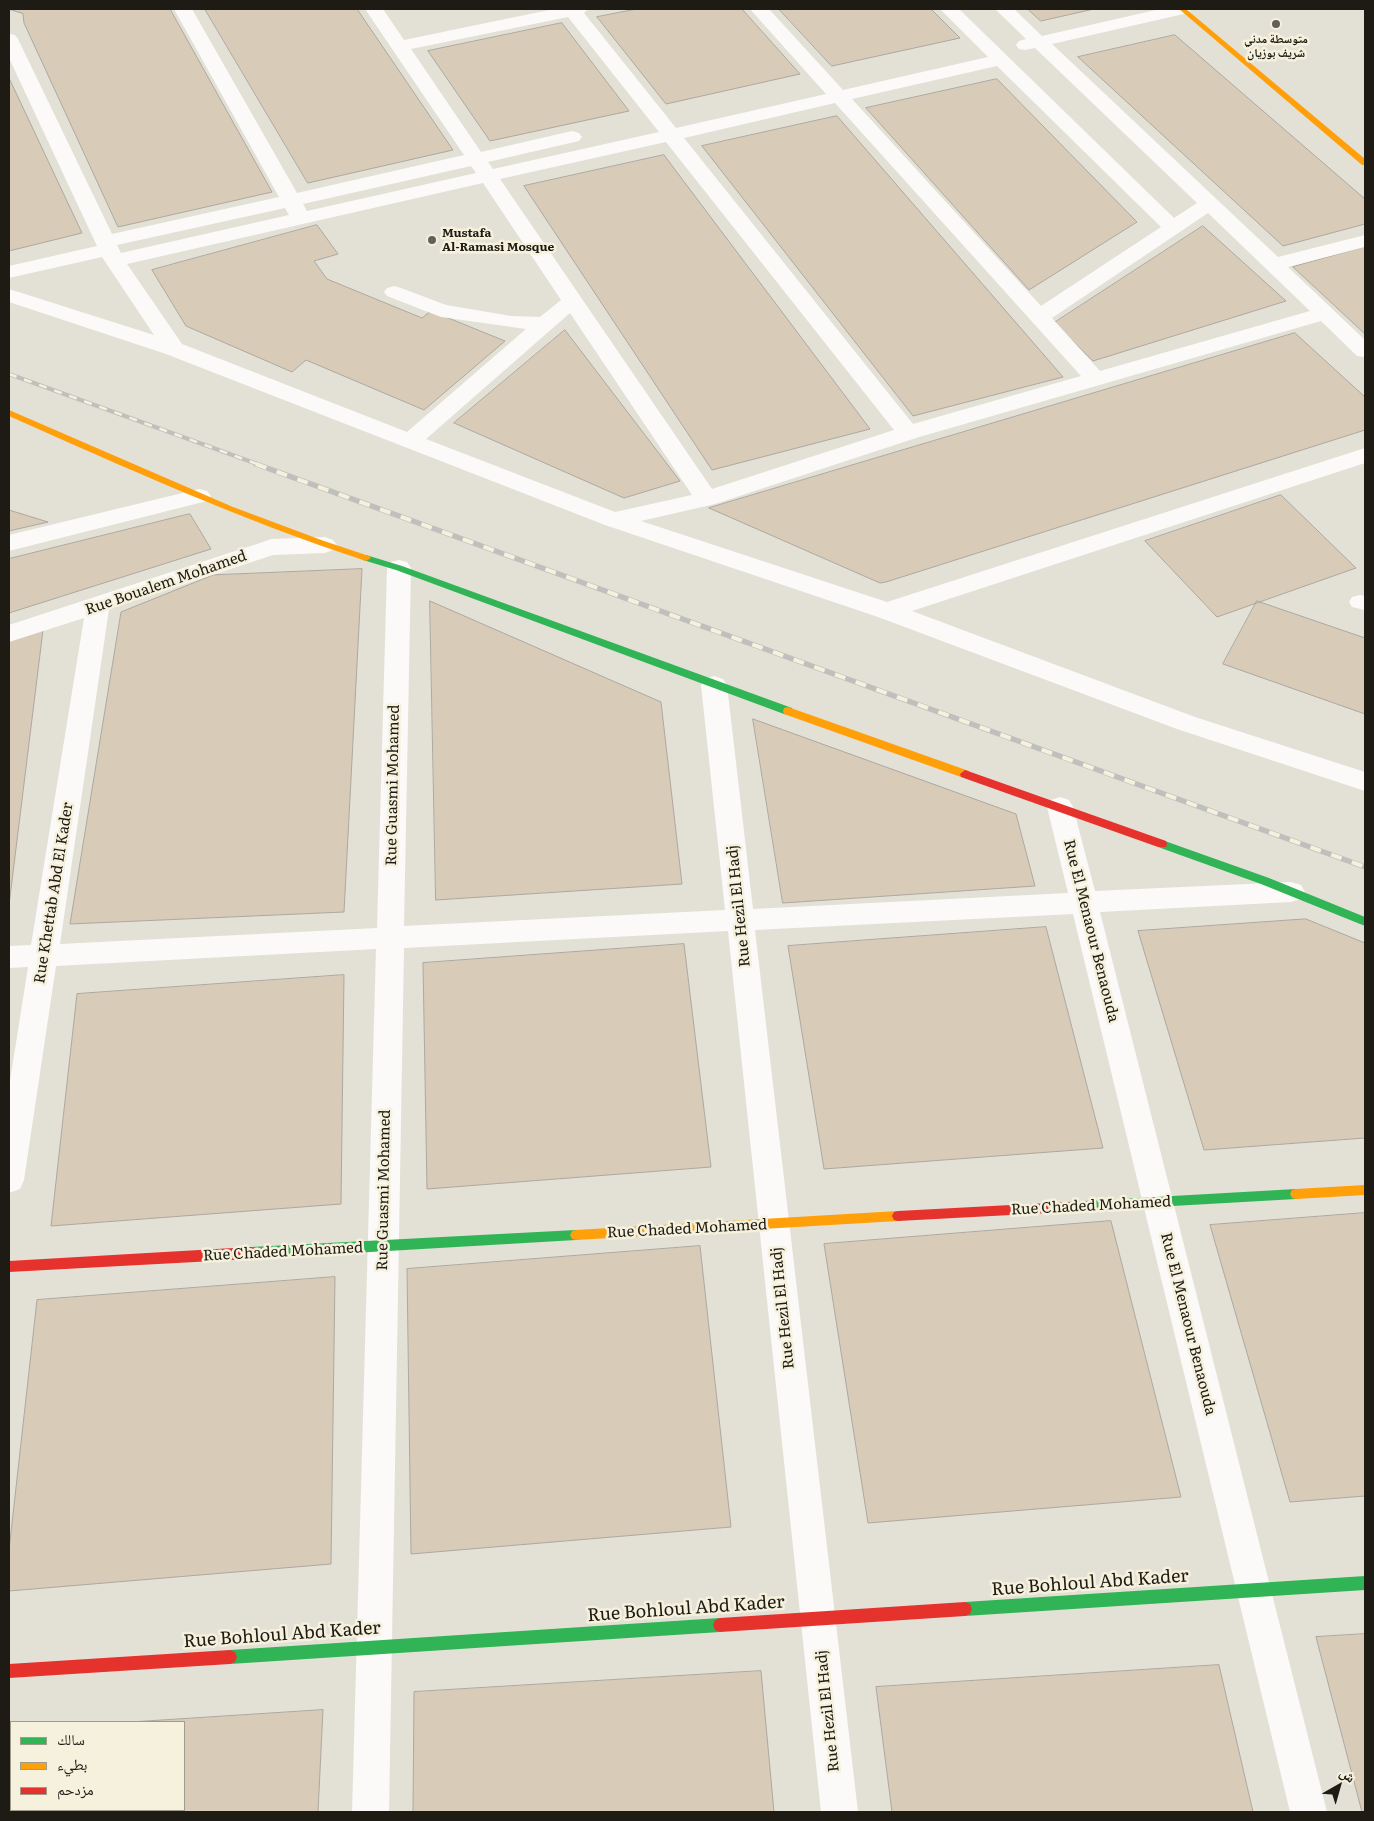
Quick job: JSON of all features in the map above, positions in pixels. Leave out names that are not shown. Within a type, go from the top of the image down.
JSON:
[{"type":"street","points":[[183,9],[301,218]]},
{"type":"street","points":[[374,9],[706,499]]},
{"type":"street","points":[[759,9],[1096,379]]},
{"type":"street","points":[[949,9],[1174,229]]},
{"type":"street","points":[[1004,9],[1365,351]]},
{"type":"street","points":[[9,272],[109,251],[301,218],[839,96],[993,52],[1182,9],[1365,163]]},
{"type":"street","points":[[400,46],[576,10],[657,118],[908,433]]},
{"type":"street","points":[[9,39],[109,251],[174,348]]},
{"type":"street","points":[[966,48],[993,52]]},
{"type":"street","points":[[109,251],[291,200],[590,133]]},
{"type":"street","points":[[1039,317],[1210,204]]},
{"type":"street","points":[[1274,264],[1365,241]]},
{"type":"street","points":[[394,292],[441,311],[511,322],[544,324]]},
{"type":"street","points":[[9,295],[174,348],[612,520],[887,611],[1186,723],[1365,782]]},
{"type":"street","points":[[410,441],[572,301]]},
{"type":"street","points":[[612,520],[706,499],[908,433],[1325,313]]},
{"type":"street","points":[[9,413],[199,496],[325,545],[399,568],[714,685],[1060,806],[1265,881],[1365,922]]},
{"type":"street","points":[[887,611],[1365,455]]},
{"type":"street","points":[[9,543],[199,496]]},
{"type":"street","name":"Rue Boualem Mohamed","points":[[9,634],[271,547],[325,545]]},
{"type":"street","name":"Rue Guasmi Mohamed","points":[[370,1812],[399,568]]},
{"type":"street","name":"Rue Khettab Abd El Kader","points":[[9,1180],[98,606]]},
{"type":"street","name":"Rue Hezil El Hadj","points":[[714,685],[840,1812]]},
{"type":"street","name":"Rue El Menaour Benaouda","points":[[1060,806],[1309,1812]]},
{"type":"street","points":[[9,957],[1291,892]]},
{"type":"street","name":"Rue Chaded Mohamed","points":[[9,1268],[1365,1190]]},
{"type":"street","name":"Rue Bohloul Abd Kader","points":[[9,1671],[1365,1583]]},
{"type":"building","points":[[9,9],[170,9],[272,192],[118,227],[24,23],[23,14]]},
{"type":"building","points":[[205,9],[357,9],[453,150],[308,183]]},
{"type":"building","points":[[637,9],[742,9],[800,74],[666,104],[597,17]]},
{"type":"building","points":[[779,9],[931,9],[960,38],[832,66]]},
{"type":"building","points":[[1028,9],[1094,9],[1041,21]]},
{"type":"building","points":[[562,23],[629,111],[490,141],[428,51]]},
{"type":"building","points":[[1175,35],[1365,199],[1365,224],[1283,246],[1078,57]]},
{"type":"building","points":[[9,78],[82,233],[9,251]]},
{"type":"building","points":[[997,79],[1137,222],[1029,290],[866,108]]},
{"type":"building","points":[[837,116],[1063,377],[913,416],[702,146]]},
{"type":"building","points":[[664,155],[870,429],[712,470],[524,186]]},
{"type":"building","points":[[317,225],[338,254],[314,261],[327,279],[422,318],[431,311],[505,341],[424,410],[306,360],[292,372],[186,326],[152,270]]},
{"type":"building","points":[[1203,226],[1286,301],[1093,361],[1054,323]]},
{"type":"building","points":[[1365,247],[1365,334],[1293,267]]},
{"type":"building","points":[[565,330],[680,481],[624,498],[454,423]]},
{"type":"building","points":[[1295,333],[1365,397],[1365,430],[886,582],[880,583],[709,508]]},
{"type":"building","points":[[1281,495],[1356,568],[1217,617],[1145,541]]},
{"type":"building","points":[[9,510],[48,522],[9,531]]},
{"type":"building","points":[[190,514],[211,549],[9,613],[9,559]]},
{"type":"building","points":[[362,569],[344,912],[70,924],[121,612],[213,575]]},
{"type":"building","points":[[430,601],[661,702],[682,884],[436,900]]},
{"type":"building","points":[[1257,601],[1365,638],[1365,714],[1223,664]]},
{"type":"building","points":[[43,630],[9,905],[9,641]]},
{"type":"building","points":[[753,719],[1016,814],[1035,886],[783,903]]},
{"type":"building","points":[[1306,919],[1365,943],[1365,1138],[1204,1150],[1138,931]]},
{"type":"building","points":[[1046,927],[1103,1148],[824,1169],[788,946]]},
{"type":"building","points":[[684,944],[711,1167],[427,1189],[423,963]]},
{"type":"building","points":[[344,975],[341,1204],[51,1226],[77,994]]},
{"type":"building","points":[[1365,1213],[1365,1496],[1290,1502],[1210,1225]]},
{"type":"building","points":[[1111,1221],[1181,1497],[868,1523],[824,1244]]},
{"type":"building","points":[[700,1246],[731,1527],[411,1554],[407,1269]]},
{"type":"building","points":[[335,1277],[331,1564],[9,1591],[9,1550],[37,1300]]},
{"type":"building","points":[[1365,1634],[1365,1812],[1362,1812],[1316,1637]]},
{"type":"building","points":[[1219,1665],[1253,1812],[892,1812],[876,1687]]},
{"type":"building","points":[[761,1671],[774,1812],[413,1812],[414,1692]]},
{"type":"building","points":[[323,1710],[318,1812],[9,1812],[9,1730],[10,1811],[185,1811],[185,1721],[147,1721]]},
{"type":"railway","points":[[9,374],[260,465]]},
{"type":"railway","points":[[256,464],[1365,867]]},
{"type":"traffic: fast","points":[[366,558],[399,568],[788,711]]},
{"type":"traffic: fast","points":[[1162,844],[1265,881],[1365,922]]},
{"type":"traffic: fast","points":[[1067,1207],[1296,1194]]},
{"type":"traffic: fast","points":[[251,1253],[576,1235]]},
{"type":"traffic: fast","points":[[965,1609],[1365,1583]]},
{"type":"traffic: fast","points":[[230,1657],[720,1625]]},
{"type":"traffic: slow","points":[[1182,9],[1365,163]]},
{"type":"traffic: slow","points":[[9,413],[230,509],[366,558]]},
{"type":"traffic: slow","points":[[788,711],[965,774]]},
{"type":"traffic: slow","points":[[1296,1194],[1365,1190]]},
{"type":"traffic: slow","points":[[576,1235],[898,1216]]},
{"type":"traffic: jam","points":[[965,774],[1162,844]]},
{"type":"traffic: jam","points":[[898,1216],[1067,1207]]},
{"type":"traffic: jam","points":[[9,1267],[251,1253]]},
{"type":"traffic: jam","points":[[720,1625],[965,1609]]},
{"type":"traffic: jam","points":[[9,1671],[230,1657]]},
{"type":"place","name":"متوسطة مدني شريف بوزيان","points":[[1276,24]]},
{"type":"place","name":"Mustafa Al-Ramasi Mosque","points":[[432,240]]}]
